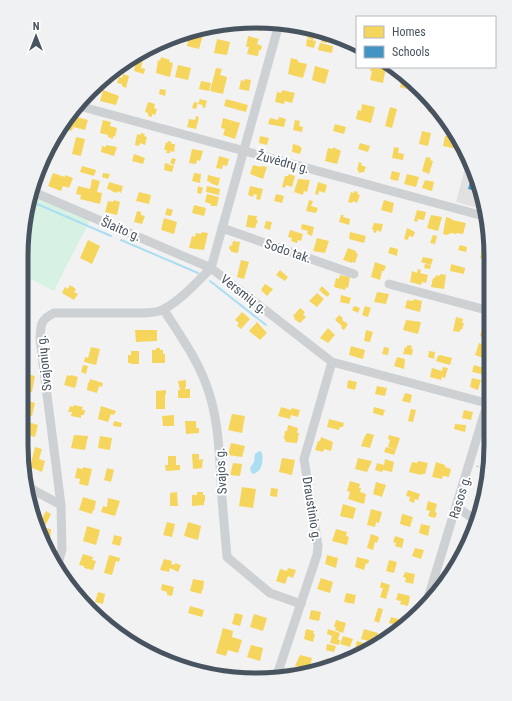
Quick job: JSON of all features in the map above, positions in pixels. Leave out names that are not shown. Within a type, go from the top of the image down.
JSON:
[{"type":"street","name":"Versmių g.","points":[[278,29],[211,268],[332,362],[484,399]]},
{"type":"street","name":"Žuvėdrų g.","points":[[84,107],[480,215]]},
{"type":"street","name":"Šlaito g.","points":[[37,194],[211,268]]},
{"type":"street","name":"Sodo tak.","points":[[222,228],[354,274]]},
{"type":"street","points":[[164,310],[187,292],[211,268]]},
{"type":"street","points":[[390,284],[484,309]]},
{"type":"street","name":"Svajonių g.","points":[[59,559],[62,549],[61,505],[40,339],[41,326],[45,318],[54,313],[140,313],[164,310]]},
{"type":"street","name":"Svajos g.","points":[[164,310],[198,364],[207,385],[219,443],[227,557],[270,593],[301,604]]},
{"type":"street","name":"Draustinio g.","points":[[278,672],[317,555],[318,546],[304,459],[332,362]]},
{"type":"street","name":"Rasos g.","points":[[430,592],[484,416]]},
{"type":"street","points":[[32,489],[61,505]]},
{"type":"street","points":[[457,507],[472,518]]},
{"type":"path","points":[[469,465],[483,468]]},
{"type":"shaded area","points":[[466,166],[479,208],[456,202]]},
{"type":"green space","points":[[36,197],[90,220],[54,291],[28,278],[28,241],[32,212]]},
{"type":"water","points":[[259,451],[262,452],[262,465],[259,471],[253,474],[250,468],[254,462],[255,454]]},
{"type":"building: Homes","points":[[249,28],[262,28],[261,31]]},
{"type":"building: Homes","points":[[308,34],[314,36],[313,40],[307,38]]},
{"type":"building: Homes","points":[[203,35],[199,49],[187,46],[189,38]]},
{"type":"building: Homes","points":[[248,36],[259,39],[257,44],[262,46],[261,50],[259,50],[258,56],[247,54],[249,47],[246,47]]},
{"type":"building: Homes","points":[[323,38],[328,40],[327,43],[321,42]]},
{"type":"building: Homes","points":[[217,39],[230,42],[227,55],[214,53]]},
{"type":"building: Homes","points":[[307,39],[316,41],[314,48],[306,46]]},
{"type":"building: Homes","points":[[320,43],[333,46],[332,53],[318,50]]},
{"type":"building: Homes","points":[[161,57],[170,60],[169,62],[173,63],[170,77],[156,73],[158,60],[160,61]]},
{"type":"building: Homes","points":[[291,58],[298,60],[298,62],[307,64],[303,78],[288,74]]},
{"type":"building: Homes","points":[[143,59],[141,68],[145,69],[144,74],[134,71],[136,62]]},
{"type":"building: Homes","points":[[178,65],[191,68],[188,80],[175,77]]},
{"type":"building: Homes","points":[[315,66],[329,70],[325,84],[312,80]]},
{"type":"building: Homes","points":[[216,68],[222,69],[220,75],[227,77],[223,94],[210,91]]},
{"type":"building: Homes","points":[[371,68],[386,68],[383,83],[370,80],[372,71],[370,71]]},
{"type":"building: Homes","points":[[123,74],[129,76],[126,88],[122,86],[122,84],[117,83],[119,77],[122,78]]},
{"type":"building: Homes","points":[[245,79],[251,80],[249,91],[239,89],[241,80],[244,81]]},
{"type":"building: Homes","points":[[201,81],[211,83],[209,91],[199,89]]},
{"type":"building: Homes","points":[[401,81],[408,87],[407,89],[400,87]]},
{"type":"building: Homes","points":[[160,89],[166,90],[165,96],[159,94]]},
{"type":"building: Homes","points":[[103,90],[119,96],[116,105],[100,101]]},
{"type":"building: Homes","points":[[282,90],[295,93],[292,103],[285,101],[284,104],[275,102],[277,92],[281,93]]},
{"type":"building: Homes","points":[[200,99],[207,101],[205,108],[202,107],[203,105],[198,104]]},
{"type":"building: Homes","points":[[226,99],[248,105],[246,112],[224,106]]},
{"type":"building: Homes","points":[[148,102],[155,104],[154,108],[157,109],[155,115],[152,114],[152,117],[148,116],[148,113],[145,112]]},
{"type":"building: Homes","points":[[194,102],[198,103],[196,109],[192,108]]},
{"type":"building: Homes","points":[[362,104],[375,107],[371,123],[356,119],[358,110],[361,111]]},
{"type":"building: Homes","points":[[390,107],[397,109],[392,128],[385,126]]},
{"type":"building: Homes","points":[[429,108],[433,113],[428,112]]},
{"type":"building: Homes","points":[[196,116],[199,117],[196,129],[187,127],[189,119],[195,120]]},
{"type":"building: Homes","points":[[75,117],[88,120],[85,130],[73,127],[72,131],[68,130]]},
{"type":"building: Homes","points":[[279,117],[286,119],[284,127],[268,124],[270,118],[278,120]]},
{"type":"building: Homes","points":[[223,118],[240,123],[235,139],[223,135],[225,129],[221,128]]},
{"type":"building: Homes","points":[[103,120],[111,122],[110,126],[117,128],[113,139],[108,137],[108,135],[100,133]]},
{"type":"building: Homes","points":[[295,120],[300,121],[299,126],[303,127],[302,132],[293,130]]},
{"type":"building: Homes","points":[[335,124],[346,127],[344,134],[333,131]]},
{"type":"building: Homes","points":[[422,131],[431,133],[428,146],[419,144]]},
{"type":"building: Homes","points":[[141,133],[145,134],[144,136],[147,137],[145,145],[140,143],[139,146],[135,145],[137,134],[140,135]]},
{"type":"building: Homes","points":[[448,133],[457,149],[443,146],[445,136],[448,136]]},
{"type":"building: Homes","points":[[260,136],[269,138],[267,145],[259,143]]},
{"type":"building: Homes","points":[[76,137],[85,139],[81,156],[72,154]]},
{"type":"building: Homes","points":[[168,141],[172,142],[171,144],[175,144],[174,152],[170,151],[170,153],[166,153],[167,150],[164,150],[166,142],[168,143]]},
{"type":"building: Homes","points":[[360,143],[370,146],[368,152],[358,149]]},
{"type":"building: Homes","points":[[293,144],[302,148],[300,154],[292,152]]},
{"type":"building: Homes","points":[[106,145],[117,147],[114,156],[101,152],[102,146],[106,147]]},
{"type":"building: Homes","points":[[333,147],[341,151],[337,164],[325,161],[328,148],[333,149]]},
{"type":"building: Homes","points":[[394,147],[399,148],[398,153],[404,154],[403,160],[392,158]]},
{"type":"building: Homes","points":[[192,149],[203,151],[200,161],[197,160],[196,164],[189,163]]},
{"type":"building: Homes","points":[[134,154],[145,158],[143,164],[132,161]]},
{"type":"building: Homes","points":[[219,156],[229,159],[227,166],[223,165],[222,169],[216,168]]},
{"type":"building: Homes","points":[[426,157],[431,158],[430,160],[433,161],[429,174],[422,171]]},
{"type":"building: Homes","points":[[172,158],[176,159],[174,165],[170,163]]},
{"type":"building: Homes","points":[[359,162],[362,163],[361,165],[366,167],[364,172],[358,173],[359,171],[357,170]]},
{"type":"building: Homes","points":[[165,163],[174,166],[172,172],[164,170]]},
{"type":"building: Homes","points":[[253,165],[267,167],[263,179],[250,174]]},
{"type":"building: Homes","points":[[82,166],[96,170],[94,176],[80,172]]},
{"type":"building: Homes","points":[[392,171],[400,173],[398,181],[390,179]]},
{"type":"building: Homes","points":[[53,173],[73,178],[69,188],[63,186],[61,191],[48,186]]},
{"type":"building: Homes","points":[[103,173],[110,174],[108,179],[102,177]]},
{"type":"building: Homes","points":[[194,173],[201,174],[200,183],[192,181]]},
{"type":"building: Homes","points":[[289,174],[295,176],[292,187],[286,185],[285,188],[282,187],[285,176],[288,176]]},
{"type":"building: Homes","points":[[407,174],[419,177],[416,187],[404,184]]},
{"type":"building: Homes","points":[[208,175],[220,178],[218,186],[207,181]]},
{"type":"building: Homes","points":[[92,179],[100,181],[97,192],[102,193],[100,204],[80,199],[81,195],[76,194],[78,186],[90,189]]},
{"type":"building: Homes","points":[[298,179],[310,180],[307,192],[304,191],[303,195],[294,192]]},
{"type":"building: Homes","points":[[425,180],[434,182],[432,191],[422,188]]},
{"type":"building: Homes","points":[[109,182],[123,186],[121,193],[107,189]]},
{"type":"building: Homes","points":[[318,182],[327,185],[325,193],[319,191],[318,195],[315,194]]},
{"type":"building: Homes","points":[[198,186],[203,188],[201,194],[197,193]]},
{"type":"building: Homes","points":[[207,186],[220,189],[219,195],[206,192]]},
{"type":"building: Homes","points":[[250,186],[263,189],[260,200],[256,199],[257,195],[254,194],[253,197],[248,195]]},
{"type":"building: Homes","points":[[354,191],[358,192],[357,194],[360,195],[357,203],[353,201],[352,203],[348,202],[351,192],[354,193]]},
{"type":"building: Homes","points":[[139,192],[151,195],[149,204],[136,201]]},
{"type":"building: Homes","points":[[207,194],[219,197],[217,206],[211,206],[211,204],[205,202]]},
{"type":"building: Homes","points":[[276,194],[284,196],[282,203],[274,201]]},
{"type":"building: Homes","points":[[114,200],[120,202],[117,215],[105,212],[108,201],[113,202]]},
{"type":"building: Homes","points":[[309,200],[313,201],[311,206],[318,208],[316,213],[306,211]]},
{"type":"building: Homes","points":[[384,200],[394,203],[392,213],[381,210]]},
{"type":"building: Homes","points":[[194,205],[206,208],[204,216],[192,213]]},
{"type":"building: Homes","points":[[167,208],[173,210],[171,216],[165,215]]},
{"type":"building: Homes","points":[[417,210],[426,212],[424,220],[418,219],[417,222],[414,221]]},
{"type":"building: Homes","points":[[137,211],[141,212],[141,215],[145,216],[142,224],[134,222]]},
{"type":"building: Homes","points":[[248,215],[257,216],[256,220],[258,220],[255,228],[246,227]]},
{"type":"building: Homes","points":[[341,215],[344,215],[343,217],[350,219],[349,225],[339,222]]},
{"type":"building: Homes","points":[[431,215],[442,217],[438,231],[427,228]]},
{"type":"building: Homes","points":[[446,217],[466,223],[463,234],[443,234]]},
{"type":"building: Homes","points":[[164,218],[177,222],[174,234],[161,230]]},
{"type":"building: Homes","points":[[266,221],[272,222],[270,230],[264,228]]},
{"type":"building: Homes","points":[[374,223],[383,224],[381,232],[377,230],[376,233],[373,232],[374,230],[372,229]]},
{"type":"building: Homes","points":[[302,224],[314,227],[312,236],[307,234],[308,231],[301,229]]},
{"type":"building: Homes","points":[[407,228],[415,232],[413,237],[409,236],[408,240],[404,239]]},
{"type":"building: Homes","points":[[290,230],[303,234],[301,241],[298,240],[297,243],[291,241],[292,238],[288,237]]},
{"type":"building: Homes","points":[[202,232],[208,233],[204,250],[189,248],[192,236],[195,237],[196,233],[201,234]]},
{"type":"building: Homes","points":[[350,232],[366,236],[364,243],[349,239]]},
{"type":"building: Homes","points":[[433,235],[437,236],[435,244],[430,243]]},
{"type":"building: Homes","points":[[317,238],[329,241],[325,253],[313,251]]},
{"type":"building: Homes","points":[[88,240],[100,246],[92,264],[80,258]]},
{"type":"building: Homes","points":[[233,241],[240,242],[238,253],[231,252],[229,249],[230,245],[232,246]]},
{"type":"building: Homes","points":[[460,245],[467,247],[466,252],[458,250]]},
{"type":"building: Homes","points":[[390,247],[398,249],[397,256],[388,253]]},
{"type":"building: Homes","points":[[348,248],[356,251],[358,254],[355,263],[343,260]]},
{"type":"building: Homes","points":[[482,250],[484,251],[484,258],[480,258]]},
{"type":"building: Homes","points":[[423,257],[433,259],[431,265],[421,262]]},
{"type":"building: Homes","points":[[241,260],[249,262],[244,279],[237,277]]},
{"type":"building: Homes","points":[[375,262],[386,266],[384,271],[382,271],[380,280],[371,277]]},
{"type":"building: Homes","points":[[425,264],[431,265],[430,269],[424,268]]},
{"type":"building: Homes","points":[[451,264],[465,268],[464,274],[450,271]]},
{"type":"building: Homes","points":[[418,269],[421,270],[420,273],[428,275],[426,283],[422,282],[421,285],[410,282],[412,271],[417,273]]},
{"type":"building: Homes","points":[[280,270],[288,277],[285,281],[276,275]]},
{"type":"building: Homes","points":[[441,274],[446,275],[444,289],[431,287],[433,278],[435,278],[436,275],[439,276]]},
{"type":"building: Homes","points":[[340,275],[350,277],[348,288],[346,287],[345,290],[334,287],[336,278],[339,279]]},
{"type":"building: Homes","points":[[265,284],[273,289],[267,296],[261,290]]},
{"type":"building: Homes","points":[[70,285],[76,289],[74,292],[78,294],[74,300],[62,293],[65,287],[68,289]]},
{"type":"building: Homes","points":[[322,286],[330,294],[327,297],[319,290]]},
{"type":"building: Homes","points":[[377,292],[389,294],[386,304],[374,302]]},
{"type":"building: Homes","points":[[317,293],[324,299],[317,307],[309,301]]},
{"type":"building: Homes","points":[[341,295],[351,298],[349,304],[340,302]]},
{"type":"building: Homes","points":[[414,299],[422,301],[420,312],[405,308],[407,300],[413,301]]},
{"type":"building: Homes","points":[[354,306],[360,308],[358,313],[352,310]]},
{"type":"building: Homes","points":[[365,306],[371,308],[368,317],[362,315]]},
{"type":"building: Homes","points":[[300,308],[305,312],[303,314],[306,317],[300,323],[294,319],[295,318],[293,316]]},
{"type":"building: Homes","points":[[242,312],[250,319],[241,329],[237,326],[239,323],[235,320]]},
{"type":"building: Homes","points":[[339,315],[343,318],[342,320],[348,324],[344,330],[335,320]]},
{"type":"building: Homes","points":[[456,317],[463,319],[462,323],[464,323],[462,330],[460,329],[460,332],[453,331]]},
{"type":"building: Homes","points":[[406,320],[421,322],[418,334],[403,330]]},
{"type":"building: Homes","points":[[257,322],[267,333],[260,340],[249,331]]},
{"type":"building: Homes","points":[[483,325],[484,325],[484,337],[480,336]]},
{"type":"building: Homes","points":[[328,328],[335,335],[328,343],[320,338]]},
{"type":"building: Homes","points":[[135,330],[157,330],[157,341],[136,342]]},
{"type":"building: Homes","points":[[366,330],[373,332],[370,342],[364,341]]},
{"type":"building: Homes","points":[[479,343],[484,345],[484,358],[475,355]]},
{"type":"building: Homes","points":[[407,345],[412,346],[412,355],[403,354],[405,347],[407,348]]},
{"type":"building: Homes","points":[[351,346],[365,350],[363,359],[349,355]]},
{"type":"building: Homes","points":[[91,347],[100,349],[96,365],[84,362],[85,357],[88,358]]},
{"type":"building: Homes","points":[[384,347],[389,348],[388,355],[382,354]]},
{"type":"building: Homes","points":[[156,348],[163,350],[163,354],[165,354],[165,363],[152,363],[152,350],[156,350]]},
{"type":"building: Homes","points":[[131,351],[139,351],[139,364],[128,363],[128,355],[131,355]]},
{"type":"building: Homes","points":[[429,351],[435,352],[434,359],[428,357]]},
{"type":"building: Homes","points":[[440,355],[452,358],[450,365],[436,361]]},
{"type":"building: Homes","points":[[397,357],[405,359],[404,369],[394,366]]},
{"type":"building: Homes","points":[[83,365],[88,366],[86,374],[81,372]]},
{"type":"building: Homes","points":[[474,365],[484,368],[482,374],[472,372]]},
{"type":"building: Homes","points":[[443,367],[448,368],[445,378],[442,377],[441,380],[430,377],[432,368],[442,371]]},
{"type":"building: Homes","points":[[28,374],[35,376],[32,392],[28,391]]},
{"type":"building: Homes","points":[[67,375],[78,377],[75,388],[64,385]]},
{"type":"building: Homes","points":[[472,378],[481,380],[478,390],[470,387]]},
{"type":"building: Homes","points":[[90,379],[103,383],[102,387],[99,386],[97,393],[87,390]]},
{"type":"building: Homes","points":[[186,380],[185,389],[190,389],[190,398],[178,398],[178,390],[180,390],[178,381]]},
{"type":"building: Homes","points":[[348,380],[357,382],[355,390],[347,388]]},
{"type":"building: Homes","points":[[377,386],[387,388],[385,396],[375,394]]},
{"type":"building: Homes","points":[[166,390],[165,409],[156,409],[156,391]]},
{"type":"building: Homes","points":[[405,393],[412,395],[410,403],[402,401]]},
{"type":"building: Homes","points":[[28,401],[35,403],[32,416],[28,414]]},
{"type":"building: Homes","points":[[74,405],[83,407],[82,410],[85,410],[84,415],[81,415],[81,418],[71,416],[72,412],[68,412],[70,406],[73,407]]},
{"type":"building: Homes","points":[[101,406],[116,411],[114,415],[111,414],[108,422],[98,419]]},
{"type":"building: Homes","points":[[281,407],[291,410],[292,408],[300,410],[298,417],[291,415],[290,419],[278,416]]},
{"type":"building: Homes","points":[[374,407],[385,410],[383,416],[373,413]]},
{"type":"building: Homes","points":[[411,409],[416,410],[413,422],[408,421]]},
{"type":"building: Homes","points":[[464,410],[473,412],[471,420],[462,418]]},
{"type":"building: Homes","points":[[232,414],[245,416],[242,433],[228,430]]},
{"type":"building: Homes","points":[[174,415],[174,426],[163,426],[162,416]]},
{"type":"building: Homes","points":[[329,419],[344,423],[343,427],[340,427],[339,430],[327,427]]},
{"type":"building: Homes","points":[[114,421],[122,423],[121,427],[113,426]]},
{"type":"building: Homes","points":[[185,421],[196,421],[196,428],[199,428],[199,433],[186,434]]},
{"type":"building: Homes","points":[[28,422],[38,425],[35,437],[28,435]]},
{"type":"building: Homes","points":[[455,424],[466,425],[465,432],[454,429]]},
{"type":"building: Homes","points":[[288,425],[298,428],[297,433],[299,433],[297,443],[285,442],[285,431],[287,431]]},
{"type":"building: Homes","points":[[367,433],[374,435],[370,448],[361,446]]},
{"type":"building: Homes","points":[[74,435],[88,436],[85,450],[71,448]]},
{"type":"building: Homes","points":[[389,435],[400,438],[396,450],[388,447],[390,440],[388,439]]},
{"type":"building: Homes","points":[[100,436],[112,438],[110,450],[98,448]]},
{"type":"building: Homes","points":[[321,437],[333,442],[331,451],[324,449],[323,452],[315,450]]},
{"type":"building: Homes","points":[[231,443],[245,446],[242,457],[228,455]]},
{"type":"building: Homes","points":[[35,447],[42,449],[39,459],[45,461],[42,472],[30,467]]},
{"type":"building: Homes","points":[[386,447],[396,450],[394,455],[384,452]]},
{"type":"building: Homes","points":[[192,454],[199,454],[199,460],[203,459],[202,468],[193,469]]},
{"type":"building: Homes","points":[[168,456],[176,456],[176,465],[180,465],[180,470],[166,471],[165,465],[168,465]]},
{"type":"building: Homes","points":[[282,458],[295,460],[292,475],[279,472]]},
{"type":"building: Homes","points":[[358,458],[372,461],[367,472],[355,469]]},
{"type":"building: Homes","points":[[385,459],[394,462],[392,472],[375,470],[377,463],[384,465]]},
{"type":"building: Homes","points":[[418,461],[428,463],[425,474],[421,475],[409,472],[412,462],[417,463]]},
{"type":"building: Homes","points":[[436,462],[451,469],[449,477],[443,476],[442,479],[432,477]]},
{"type":"building: Homes","points":[[233,463],[242,464],[240,476],[230,475]]},
{"type":"building: Homes","points":[[83,467],[92,469],[88,486],[79,484],[80,479],[75,478],[77,468],[83,469]]},
{"type":"building: Homes","points":[[107,468],[114,470],[111,482],[104,480]]},
{"type":"building: Homes","points":[[350,481],[360,484],[360,492],[366,494],[364,504],[348,499],[350,492],[347,491]]},
{"type":"building: Homes","points":[[376,482],[386,485],[382,497],[373,494]]},
{"type":"building: Homes","points":[[242,487],[256,489],[253,508],[239,506]]},
{"type":"building: Homes","points":[[271,488],[278,489],[277,497],[270,496]]},
{"type":"building: Homes","points":[[408,490],[420,494],[418,500],[415,499],[414,503],[409,501],[410,497],[406,496]]},
{"type":"building: Homes","points":[[177,492],[178,506],[170,506],[170,493]]},
{"type":"building: Homes","points":[[197,492],[203,492],[203,495],[205,495],[204,505],[192,506],[192,495],[197,495]]},
{"type":"building: Homes","points":[[83,497],[96,501],[92,514],[79,510]]},
{"type":"building: Homes","points":[[108,498],[120,501],[115,516],[101,512],[103,506],[107,507]]},
{"type":"building: Homes","points":[[428,501],[437,504],[435,512],[437,513],[435,518],[428,516],[430,511],[426,510]]},
{"type":"building: Homes","points":[[343,504],[356,508],[353,519],[340,516]]},
{"type":"building: Homes","points":[[371,509],[382,512],[379,523],[376,522],[375,527],[367,525]]},
{"type":"building: Homes","points":[[46,511],[51,514],[44,528],[51,529],[50,540],[45,532],[41,521]]},
{"type":"building: Homes","points":[[402,514],[413,517],[410,527],[400,524]]},
{"type":"building: Homes","points":[[167,522],[175,524],[172,537],[163,535]]},
{"type":"building: Homes","points":[[188,522],[201,526],[198,540],[184,536]]},
{"type":"building: Homes","points":[[421,524],[430,526],[428,536],[419,533]]},
{"type":"building: Homes","points":[[87,526],[100,530],[96,545],[83,541]]},
{"type":"building: Homes","points":[[336,529],[347,532],[346,536],[349,537],[347,545],[332,541]]},
{"type":"building: Homes","points":[[464,532],[467,533],[462,542]]},
{"type":"building: Homes","points":[[371,534],[379,537],[377,543],[375,542],[373,550],[367,548]]},
{"type":"building: Homes","points":[[114,535],[122,537],[120,546],[112,544]]},
{"type":"building: Homes","points":[[395,536],[404,539],[402,548],[395,546],[396,543],[393,542]]},
{"type":"building: Homes","points":[[415,548],[424,550],[421,559],[412,556]]},
{"type":"building: Homes","points":[[83,554],[93,557],[92,560],[96,561],[93,570],[79,565]]},
{"type":"building: Homes","points":[[109,555],[120,558],[119,562],[116,561],[112,575],[104,573]]},
{"type":"building: Homes","points":[[327,555],[338,558],[336,568],[325,564]]},
{"type":"building: Homes","points":[[357,557],[369,560],[368,564],[366,563],[364,570],[355,567]]},
{"type":"building: Homes","points":[[164,559],[172,561],[171,564],[175,565],[175,563],[181,565],[178,572],[170,568],[169,572],[160,570]]},
{"type":"building: Homes","points":[[389,560],[397,562],[394,573],[386,571]]},
{"type":"building: Homes","points":[[288,568],[296,570],[293,578],[288,576],[285,584],[276,581],[280,569],[287,571]]},
{"type":"building: Homes","points":[[405,572],[415,574],[413,584],[405,582],[406,578],[403,577]]},
{"type":"building: Homes","points":[[321,578],[333,582],[330,593],[317,589]]},
{"type":"building: Homes","points":[[193,579],[204,581],[201,594],[190,591]]},
{"type":"building: Homes","points":[[381,582],[390,585],[386,599],[380,597],[383,588],[380,588]]},
{"type":"building: Homes","points":[[162,584],[174,587],[172,596],[167,595],[167,592],[161,590]]},
{"type":"building: Homes","points":[[98,592],[105,594],[103,604],[95,602]]},
{"type":"building: Homes","points":[[346,593],[356,595],[354,604],[344,602]]},
{"type":"building: Homes","points":[[398,593],[410,596],[408,606],[400,604],[401,601],[396,600]]},
{"type":"building: Homes","points":[[190,606],[204,610],[202,617],[188,613]]},
{"type":"building: Homes","points":[[378,608],[383,609],[379,623],[374,621]]},
{"type":"building: Homes","points":[[311,610],[321,612],[319,621],[309,619]]},
{"type":"building: Homes","points":[[235,613],[243,615],[240,626],[232,624]]},
{"type":"building: Homes","points":[[254,614],[267,618],[263,631],[250,627]]},
{"type":"building: Homes","points":[[391,617],[402,620],[393,627],[392,627],[393,624],[389,623]]},
{"type":"building: Homes","points":[[336,620],[346,623],[343,633],[335,630],[336,627],[334,627]]},
{"type":"building: Homes","points":[[223,628],[233,631],[232,637],[242,640],[238,653],[228,650],[226,656],[216,653]]},
{"type":"building: Homes","points":[[306,629],[314,631],[313,634],[315,634],[313,642],[304,639]]},
{"type":"building: Homes","points":[[328,629],[340,633],[338,640],[340,640],[339,645],[330,643],[332,636],[327,634]]},
{"type":"building: Homes","points":[[364,629],[378,633],[377,637],[374,636],[371,642],[361,639]]},
{"type":"building: Homes","points":[[343,636],[353,639],[350,647],[340,644]]},
{"type":"building: Homes","points":[[357,641],[366,644],[356,649],[355,649]]},
{"type":"building: Homes","points":[[327,644],[336,646],[334,652],[326,650]]},
{"type":"building: Homes","points":[[251,645],[263,648],[260,661],[247,657]]},
{"type":"building: Homes","points":[[300,655],[312,658],[310,666],[303,668],[295,666]]},
{"type":"building: Homes","points":[[327,658],[333,660],[329,661],[326,662]]},
{"type":"building: Schools","points":[[471,180],[474,191],[468,189]]},
{"type":"waterway","points":[[34,203],[111,236]]},
{"type":"waterway","points":[[121,240],[198,273]]},
{"type":"waterway","points":[[210,281],[266,325]]}]
